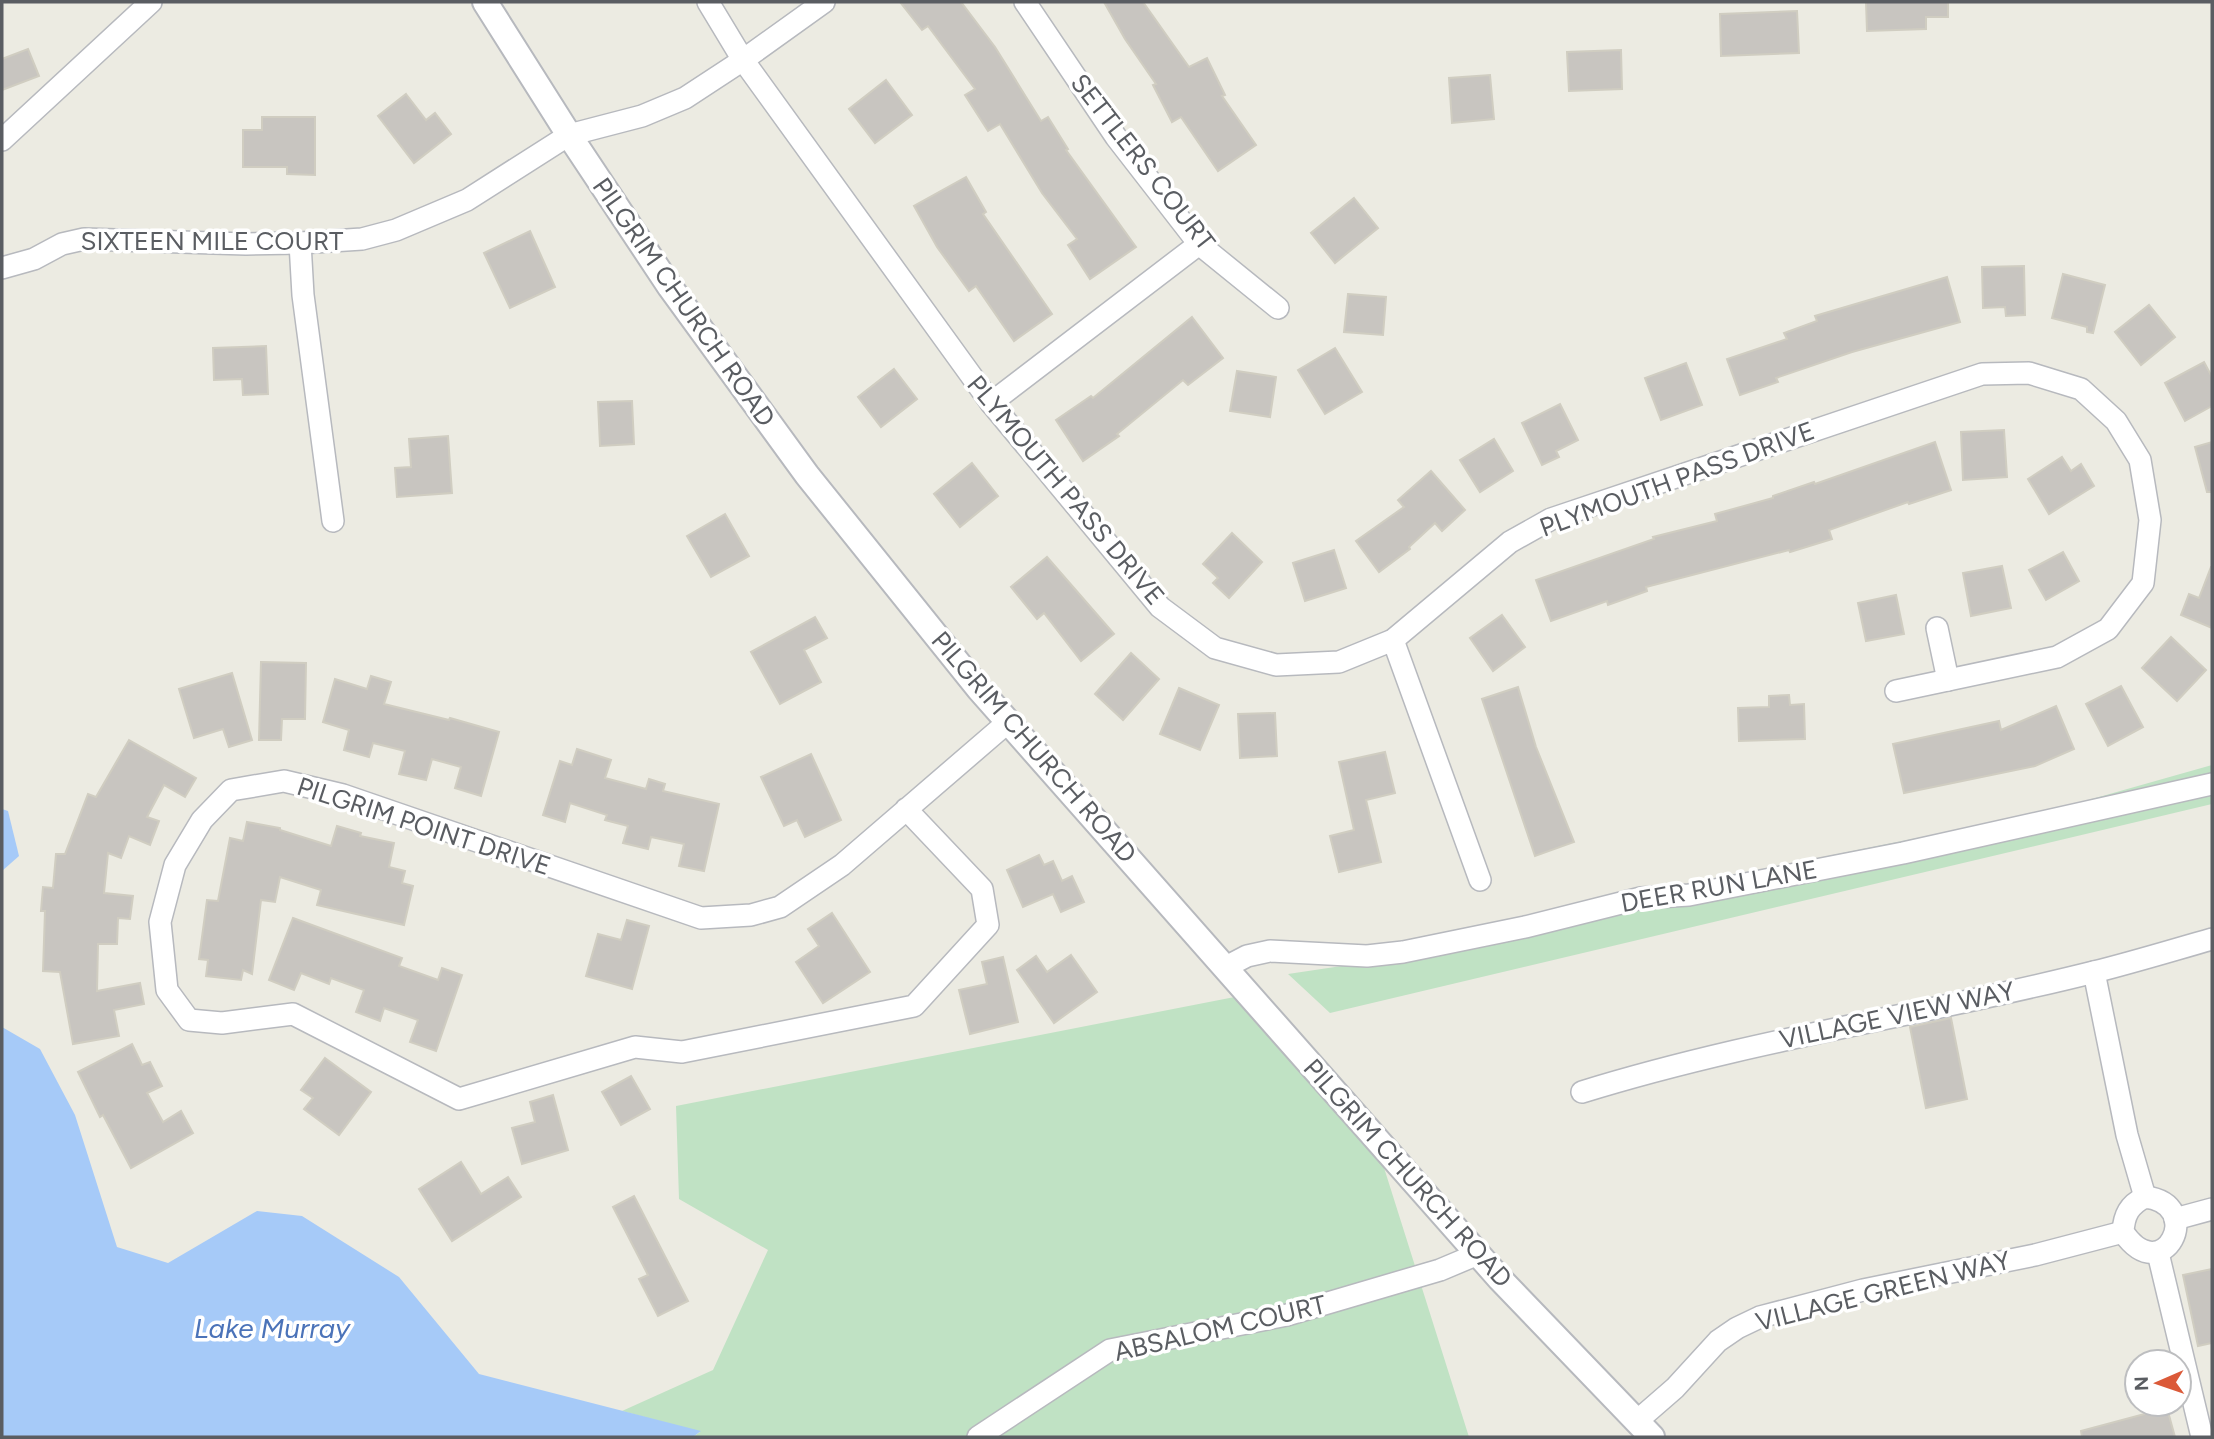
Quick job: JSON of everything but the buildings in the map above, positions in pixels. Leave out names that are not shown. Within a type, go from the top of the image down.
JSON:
[{"type":"street","points":[[2,140],[151,2]]},
{"type":"street","name":"PILGRIM CHURCH ROAD","points":[[485,2],[670,287],[799,465],[979,689],[1478,1254],[1644,1429]]},
{"type":"street","name":"PLYMOUTH PASS DRIVE","points":[[708,2],[743,60],[991,403],[1160,607],[1214,648],[1276,665],[1339,662],[1393,639],[1510,542],[1551,519],[1982,374],[2029,373],[2081,390],[2116,421],[2140,460],[2150,520],[2143,583],[2108,629],[2057,657],[1896,691]]},
{"type":"street","name":"SIXTEEN MILE COURT","points":[[2,268],[34,259],[62,244],[84,239],[300,243],[362,239],[396,230],[467,200],[569,135],[642,116],[685,98],[824,2]]},
{"type":"street","name":"SETTLERS COURT","points":[[1025,2],[1116,137],[1199,244],[1278,308]]},
{"type":"street","points":[[300,243],[303,295],[333,521]]},
{"type":"street","points":[[991,403],[1199,244]]},
{"type":"street","points":[[1937,628],[1948,680]]},
{"type":"street","points":[[1393,639],[1480,880]]},
{"type":"street","name":"PILGRIM POINT DRIVE","points":[[906,809],[982,889],[988,925],[914,1006],[682,1052],[635,1047],[459,1099],[293,1014],[222,1023],[189,1020],[167,990],[160,922],[176,865],[202,820],[231,790],[284,781],[343,795],[701,918],[751,915],[780,907],[842,865],[906,809],[1007,722]]},
{"type":"street","name":"DEER RUN LANE","points":[[1226,967],[1247,956],[1270,951],[1367,956],[1403,952],[1525,927],[1641,898],[1689,895],[1903,853],[2212,784]]},
{"type":"street","name":"VILLAGE VIEW WAY","points":[[1582,1091],[1744,1048],[2094,972],[2212,939]]},
{"type":"street","points":[[2094,972],[2127,1135],[2144,1198]]},
{"type":"street","points":[[2144,1198],[2161,1200],[2168,1205],[2175,1219],[2176,1228],[2170,1245],[2158,1253],[2140,1250],[2123,1232],[2124,1219],[2131,1207],[2144,1198]]},
{"type":"street","points":[[2175,1219],[2212,1209]]},
{"type":"street","name":"VILLAGE GREEN WAY","points":[[1644,1429],[1675,1388],[1718,1341],[1760,1317],[1863,1290],[2035,1255],[2123,1232]]},
{"type":"street","points":[[2158,1253],[2202,1437]]},
{"type":"street","name":"ABSALOM COURT","points":[[978,1437],[1111,1350],[1287,1315],[1440,1270],[1478,1254]]},
{"type":"green space","points":[[2212,765],[2212,804],[1330,1013],[1288,974],[1489,944],[1703,881],[2046,812]]},
{"type":"green space","points":[[1250,994],[1374,1136],[1469,1437],[693,1437],[700,1432],[622,1411],[713,1370],[768,1250],[679,1199],[676,1106]]},
{"type":"water","points":[[2,809],[8,811],[19,856],[2,871]]},
{"type":"water","name":"Lake Murray","points":[[2,1027],[40,1049],[75,1115],[117,1247],[168,1263],[257,1211],[302,1216],[399,1277],[479,1374],[701,1431],[693,1437],[2,1437]]}]
